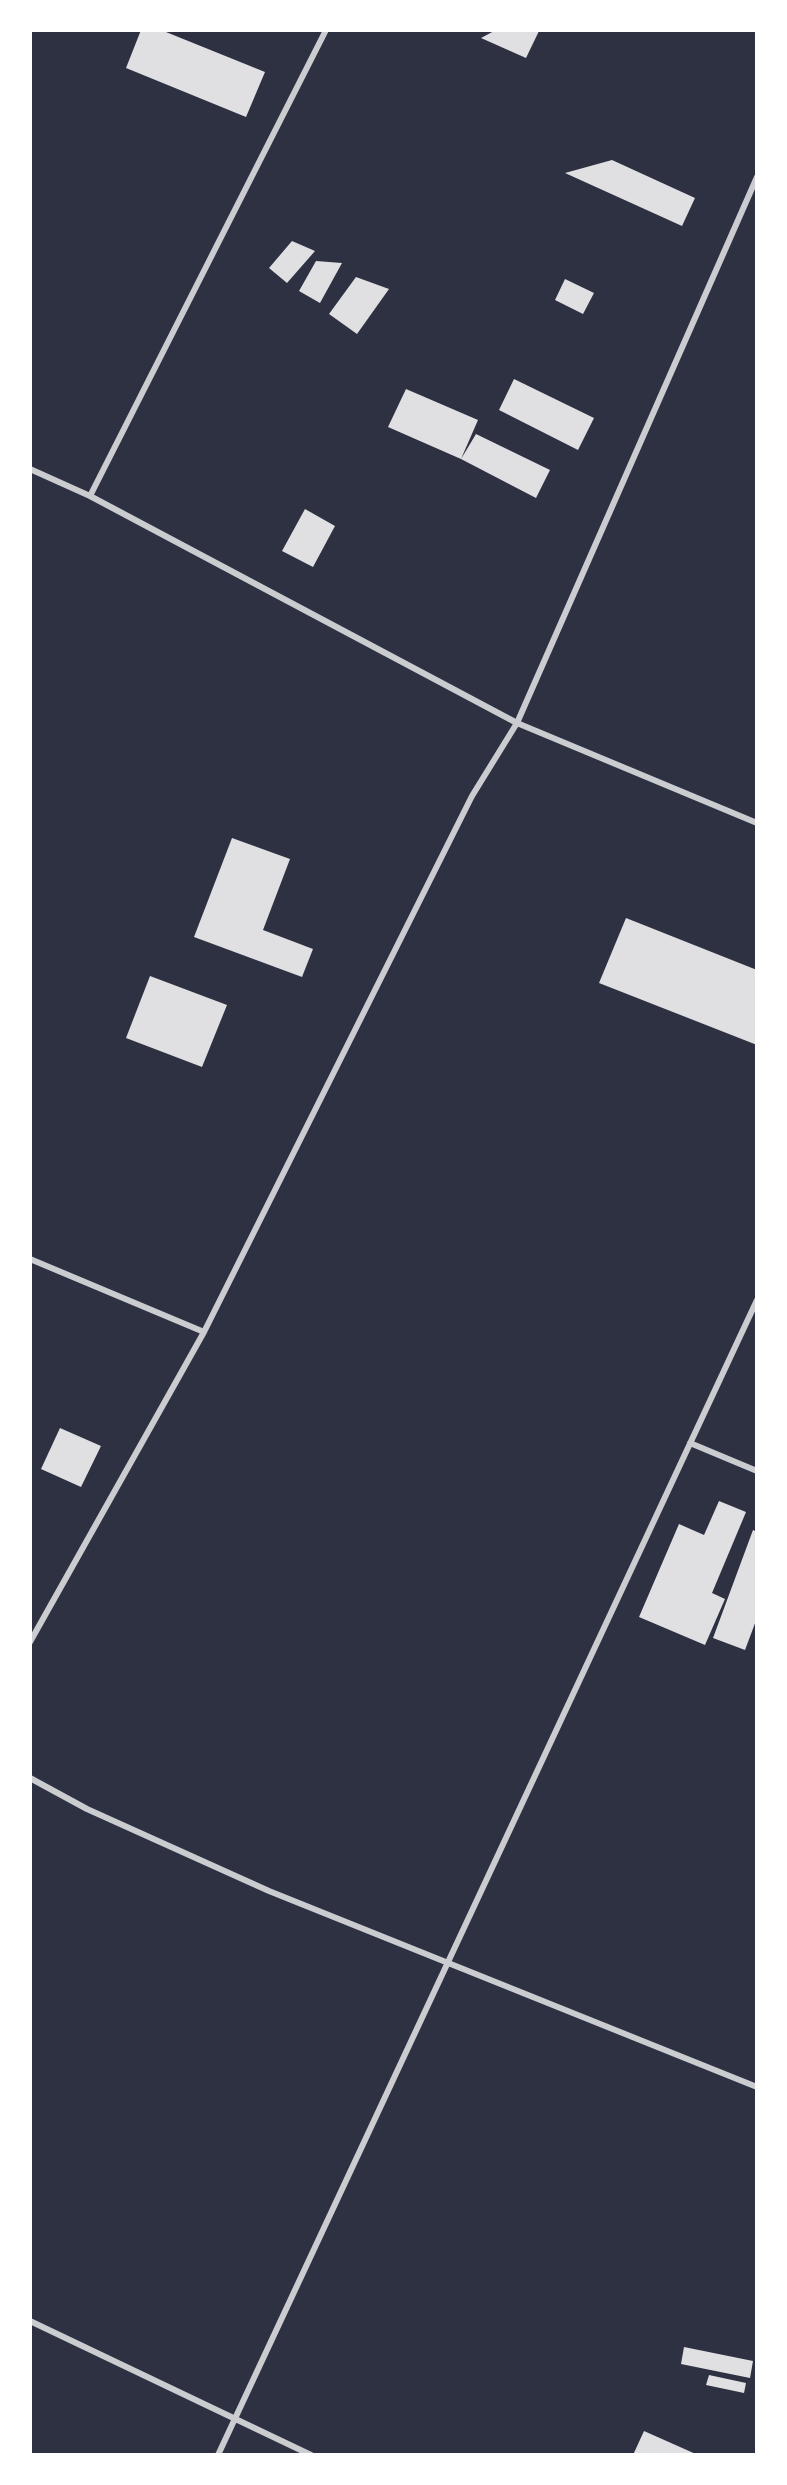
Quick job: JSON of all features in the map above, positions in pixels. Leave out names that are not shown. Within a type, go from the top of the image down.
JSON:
[{"type":"street","points":[[90,496],[326,30]]},
{"type":"street","points":[[30,1642],[204,1332],[472,796],[517,723],[757,177]]},
{"type":"street","points":[[30,469],[90,496],[517,723],[757,823]]},
{"type":"street","points":[[30,1259],[204,1332]]},
{"type":"street","points":[[218,2455],[757,1300]]},
{"type":"street","points":[[690,1443],[757,1471]]},
{"type":"street","points":[[30,1778],[87,1809],[270,1891],[757,2087]]},
{"type":"street","points":[[30,2321],[311,2455]]},
{"type":"building","points":[[141,30],[161,30],[265,72],[246,117],[126,68]]},
{"type":"building","points":[[496,30],[539,31],[526,58],[481,38]]},
{"type":"building","points":[[612,160],[695,198],[682,226],[565,173]]},
{"type":"building","points":[[292,241],[315,251],[287,283],[269,268]]},
{"type":"building","points":[[316,261],[342,263],[320,303],[299,291]]},
{"type":"building","points":[[356,277],[389,289],[357,334],[329,314]]},
{"type":"building","points":[[565,279],[594,293],[583,314],[555,300]]},
{"type":"building","points":[[514,379],[594,418],[578,450],[499,410]]},
{"type":"building","points":[[406,389],[478,420],[461,459],[388,427]]},
{"type":"building","points":[[476,434],[550,470],[536,498],[461,459]]},
{"type":"building","points":[[305,509],[335,526],[313,567],[282,551]]},
{"type":"building","points":[[232,838],[290,859],[263,930],[313,949],[302,977],[194,937]]},
{"type":"building","points":[[626,918],[757,970],[757,1045],[599,983]]},
{"type":"building","points":[[150,976],[227,1005],[202,1067],[126,1038]]},
{"type":"building","points":[[60,1428],[101,1446],[81,1487],[41,1469]]},
{"type":"building","points":[[719,1501],[746,1512],[712,1593],[725,1599],[705,1645],[639,1617],[679,1524],[704,1535]]},
{"type":"building","points":[[753,1530],[757,1532],[757,1618],[745,1650],[713,1638]]},
{"type":"building","points":[[684,2347],[753,2361],[750,2378],[681,2364]]},
{"type":"building","points":[[709,2375],[746,2383],[744,2393],[706,2385]]},
{"type":"building","points":[[644,2431],[698,2455],[633,2455]]}]
